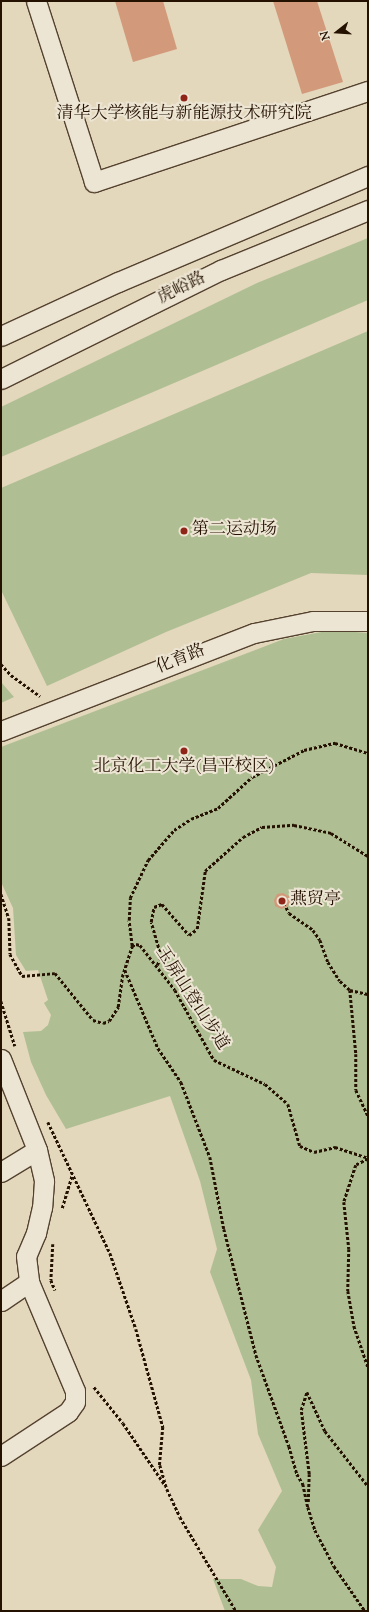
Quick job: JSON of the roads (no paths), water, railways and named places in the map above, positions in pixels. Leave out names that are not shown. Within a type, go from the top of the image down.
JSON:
[{"type":"street","points":[[36,1],[94,182],[368,91]]},
{"type":"street","points":[[1,336],[118,282],[368,176]]},
{"type":"street","name":"虎峪路","points":[[1,379],[221,270],[368,210]]},
{"type":"street","name":"化育路","points":[[1,730],[254,633],[313,621],[368,621]]},
{"type":"street","points":[[1,1456],[68,1412],[75,1402],[75,1391],[29,1282],[26,1256],[41,1214],[44,1181],[37,1150],[9,1056]]},
{"type":"street","points":[[1,1172],[37,1150]]},
{"type":"street","points":[[1,1301],[29,1282]]},
{"type":"place","name":"清华大学核能与新能源技术研究院","points":[[184,98]]},
{"type":"place","name":"第二运动场","points":[[184,531]]},
{"type":"place","name":"北京化工大学(昌平校区)","points":[[184,751]]},
{"type":"place","name":"燕贸亭","points":[[282,901]]}]
